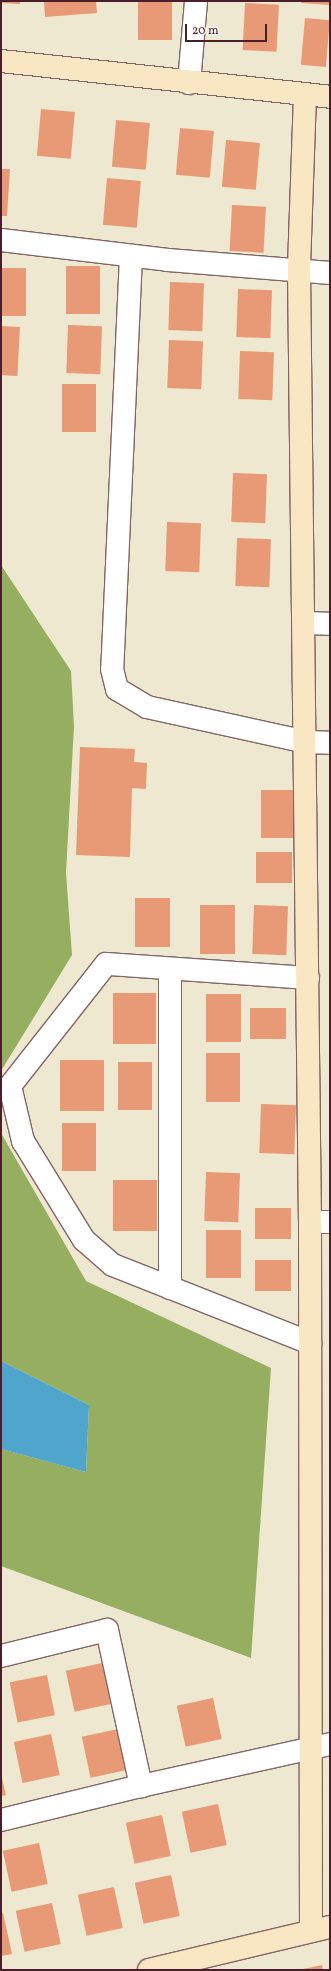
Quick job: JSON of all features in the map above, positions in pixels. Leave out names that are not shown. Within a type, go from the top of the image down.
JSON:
[{"type":"street","points":[[189,83],[196,1]]},
{"type":"street","points":[[1,61],[189,83],[330,97]]},
{"type":"street","points":[[149,1970],[321,1929],[309,1750],[310,1343],[320,1222],[308,978],[299,270],[305,95]]},
{"type":"street","points":[[1,240],[131,256],[330,273]]},
{"type":"street","points":[[131,256],[112,669],[117,689],[147,707],[306,742],[330,743]]},
{"type":"street","points":[[304,624],[330,624]]},
{"type":"street","points":[[308,978],[106,964],[10,1086],[23,1140],[84,1240],[113,1265],[310,1343]]},
{"type":"street","points":[[170,969],[170,1288]]},
{"type":"street","points":[[1,1656],[107,1630],[141,1786]]},
{"type":"street","points":[[1,1820],[141,1786],[309,1750],[330,1744]]},
{"type":"green space","points":[[1,565],[71,671],[74,726],[66,873],[72,955],[1,1071]]},
{"type":"green space","points":[[1,1133],[86,1281],[271,1368],[251,1658],[1,1566],[1,1449],[86,1472],[89,1405],[1,1361]]},
{"type":"water","points":[[1,1361],[89,1405],[86,1472],[1,1449]]},
{"type":"building","points":[[1,1],[20,1],[20,4],[1,3]]},
{"type":"building","points":[[44,1],[96,1],[97,13],[45,17]]},
{"type":"building","points":[[138,1],[172,1],[172,40],[138,40]]},
{"type":"building","points":[[301,1],[330,1],[330,5],[301,3]]},
{"type":"building","points":[[245,3],[279,5],[276,52],[243,50]]},
{"type":"building","points":[[305,18],[330,20],[326,67],[301,65]]},
{"type":"building","points":[[41,109],[75,112],[71,159],[37,156]]},
{"type":"building","points":[[116,120],[150,123],[146,170],[112,167]]},
{"type":"building","points":[[180,128],[214,131],[210,178],[176,175]]},
{"type":"building","points":[[226,140],[260,143],[256,190],[222,187]]},
{"type":"building","points":[[1,169],[10,169],[7,216],[1,216]]},
{"type":"building","points":[[107,178],[141,181],[137,228],[103,225]]},
{"type":"building","points":[[232,205],[266,207],[264,253],[230,251]]},
{"type":"building","points":[[66,266],[100,266],[100,314],[66,314]]},
{"type":"building","points":[[1,268],[26,268],[26,316],[1,316]]},
{"type":"building","points":[[170,282],[204,283],[202,331],[168,330]]},
{"type":"building","points":[[238,289],[272,290],[270,338],[236,337]]},
{"type":"building","points":[[68,325],[102,326],[100,374],[66,373]]},
{"type":"building","points":[[1,326],[20,327],[17,376],[1,375]]},
{"type":"building","points":[[169,340],[203,341],[201,389],[167,388]]},
{"type":"building","points":[[240,351],[274,352],[272,400],[238,399]]},
{"type":"building","points":[[62,384],[96,384],[96,432],[62,432]]},
{"type":"building","points":[[233,473],[267,474],[265,523],[231,522]]},
{"type":"building","points":[[167,522],[201,523],[199,572],[165,571]]},
{"type":"building","points":[[237,538],[271,539],[269,587],[235,586]]},
{"type":"building","points":[[80,747],[135,749],[134,762],[147,763],[146,789],[132,788],[130,857],[76,855]]},
{"type":"building","points":[[261,790],[296,790],[296,838],[261,838]]},
{"type":"building","points":[[256,852],[292,852],[292,883],[256,883]]},
{"type":"building","points":[[135,898],[170,898],[170,947],[135,947]]},
{"type":"building","points":[[200,905],[235,905],[235,954],[200,954]]},
{"type":"building","points":[[254,905],[288,906],[286,955],[252,954]]},
{"type":"building","points":[[113,993],[156,993],[156,1044],[113,1044]]},
{"type":"building","points":[[206,994],[241,994],[241,1042],[206,1042]]},
{"type":"building","points":[[250,1008],[286,1008],[286,1039],[250,1039]]},
{"type":"building","points":[[206,1053],[240,1053],[240,1102],[206,1102]]},
{"type":"building","points":[[60,1060],[104,1060],[104,1111],[60,1111]]},
{"type":"building","points":[[118,1062],[152,1062],[152,1110],[118,1110]]},
{"type":"building","points":[[261,1104],[296,1105],[294,1154],[259,1153]]},
{"type":"building","points":[[62,1123],[96,1123],[96,1171],[62,1171]]},
{"type":"building","points":[[206,1172],[240,1173],[238,1222],[204,1221]]},
{"type":"building","points":[[113,1180],[157,1180],[157,1231],[113,1231]]},
{"type":"building","points":[[255,1208],[291,1208],[291,1239],[255,1239]]},
{"type":"building","points":[[206,1230],[241,1230],[241,1278],[206,1278]]},
{"type":"building","points":[[255,1260],[291,1260],[291,1291],[255,1291]]},
{"type":"building","points":[[102,1663],[111,1704],[75,1712],[66,1671]]},
{"type":"building","points":[[47,1675],[55,1715],[18,1722],[10,1682]]},
{"type":"building","points":[[213,1698],[222,1739],[186,1747],[177,1706]]},
{"type":"building","points":[[118,1729],[127,1770],[91,1778],[82,1737]]},
{"type":"building","points":[[51,1734],[60,1775],[23,1783],[14,1742]]},
{"type":"building","points":[[1,1774],[6,1795],[1,1796]]},
{"type":"building","points":[[218,1804],[227,1845],[191,1853],[182,1812]]},
{"type":"building","points":[[162,1815],[171,1856],[135,1864],[126,1823]]},
{"type":"building","points":[[39,1843],[48,1884],[12,1892],[3,1851]]},
{"type":"building","points":[[171,1875],[180,1916],[144,1924],[135,1883]]},
{"type":"building","points":[[114,1887],[123,1928],[87,1936],[78,1895]]},
{"type":"building","points":[[52,1903],[61,1944],[25,1952],[16,1911]]},
{"type":"building","points":[[3,1913],[12,1954],[1,1956],[1,1914]]},
{"type":"building","points":[[322,1965],[323,1970],[303,1969]]}]
